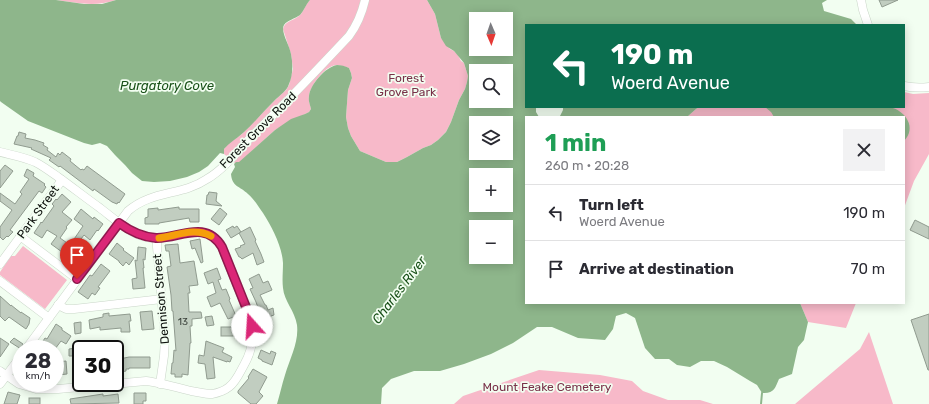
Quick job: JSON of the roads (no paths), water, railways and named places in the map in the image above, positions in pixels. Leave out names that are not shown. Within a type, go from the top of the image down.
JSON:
[{"type":"street","name":"Forest Grove Road","points":[[32,340],[128,211],[152,197],[194,186],[207,180],[219,170],[349,36],[356,27],[364,0]]},
{"type":"street","points":[[861,0],[868,24]]},
{"type":"street","points":[[905,86],[911,88],[929,87]]},
{"type":"street","points":[[0,152],[37,163],[119,223],[139,235],[157,238],[189,232],[207,234],[218,242],[223,250],[250,318],[254,336],[251,351],[232,385],[224,391],[216,393],[208,394],[146,381],[41,390],[23,386],[3,374]]},
{"type":"street","name":"Park Street","points":[[0,264],[3,254],[20,236],[62,180]]},
{"type":"street","points":[[20,236],[77,279]]},
{"type":"street","name":"Dennison Street","points":[[157,238],[165,332],[164,356],[160,384]]},
{"type":"street","points":[[0,281],[48,318]]},
{"type":"street","points":[[58,305],[66,309],[74,310],[162,299]]},
{"type":"street","points":[[0,384],[3,374],[12,365]]},
{"type":"water","name":"Purgatory Cove","points":[[0,0],[56,0],[84,4],[102,4],[116,0],[310,0],[303,12],[287,22],[283,28],[292,58],[292,73],[285,91],[243,133],[224,149],[224,154],[220,153],[208,166],[187,177],[170,181],[154,182],[142,181],[132,173],[107,146],[100,143],[92,145],[84,143],[28,121],[0,101]]},
{"type":"water","name":"Charles River","points":[[427,0],[827,0],[822,3],[824,11],[851,19],[856,24],[525,24],[525,108],[536,108],[538,116],[525,116],[525,304],[800,304],[808,322],[804,340],[798,347],[792,374],[779,379],[772,391],[762,393],[757,385],[714,361],[701,361],[690,367],[677,365],[669,359],[655,359],[645,348],[635,318],[626,313],[616,316],[613,329],[605,340],[578,338],[552,327],[537,327],[513,343],[491,354],[464,364],[440,371],[414,371],[391,379],[382,388],[381,404],[277,404],[297,338],[297,325],[284,293],[283,263],[279,243],[270,224],[256,203],[233,181],[231,174],[235,167],[234,164],[239,162],[275,130],[291,119],[309,112],[311,109],[309,98],[312,87],[323,73],[332,66],[337,65],[349,68],[351,73],[352,78],[348,90],[346,117],[351,136],[360,151],[386,162],[397,162],[431,145],[446,132],[465,89],[468,76],[464,63],[454,51],[446,46],[441,38],[435,14]]},
{"type":"water","points":[[563,108],[698,108],[688,116],[560,116]]},
{"type":"water","points":[[766,108],[893,108],[905,116],[773,116]]},
{"type":"water","points":[[905,116],[910,126],[908,136],[905,140]]},
{"type":"waterway","points":[[761,404],[762,393]]},
{"type":"park label","name":"Forest Grove Park","points":[[406,85]]},
{"type":"park label","name":"Mount Feake Cemetery","points":[[547,387]]}]
